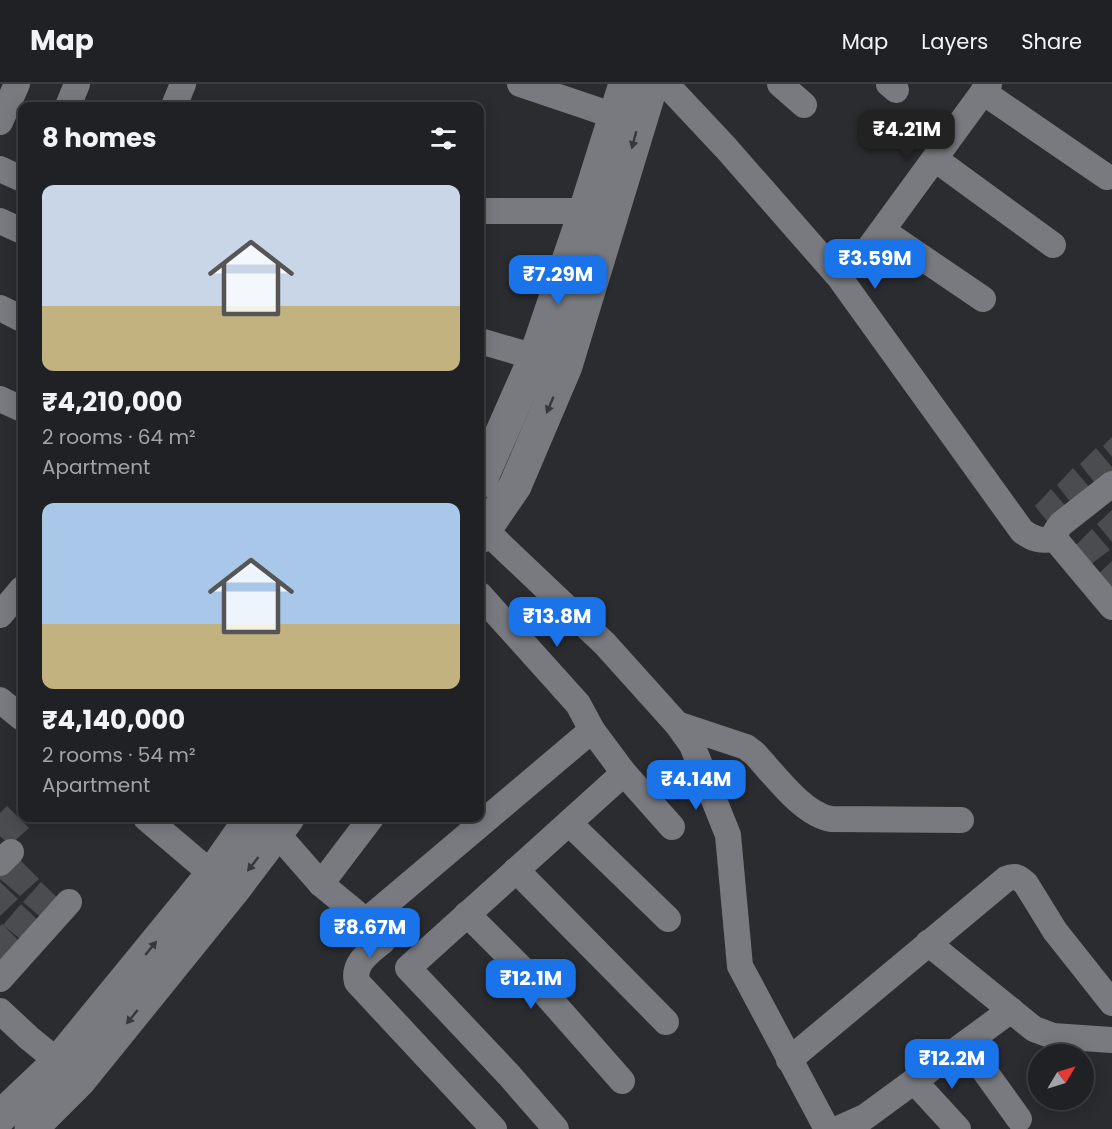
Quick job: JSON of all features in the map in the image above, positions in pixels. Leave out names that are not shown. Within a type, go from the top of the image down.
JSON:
[{"type":"street","points":[[0,122],[17,84]]},
{"type":"street","points":[[70,102],[77,84]]},
{"type":"street","points":[[176,102],[183,84]]},
{"type":"street","points":[[520,84],[615,116]]},
{"type":"street","points":[[484,473],[535,357],[625,84]]},
{"type":"street","points":[[484,531],[515,486],[566,366],[652,84]]},
{"type":"street","points":[[666,84],[726,148],[839,277],[1022,531],[1040,541],[1055,539]]},
{"type":"street","points":[[780,84],[804,105]]},
{"type":"street","points":[[860,262],[986,88],[1107,177]]},
{"type":"street","points":[[935,159],[1053,245]]},
{"type":"street","points":[[0,169],[18,177]]},
{"type":"street","points":[[484,211],[585,211]]},
{"type":"street","points":[[0,221],[18,229]]},
{"type":"street","points":[[883,231],[983,300]]},
{"type":"street","points":[[0,308],[18,318]]},
{"type":"street","points":[[484,342],[566,366]]},
{"type":"street","points":[[0,399],[18,407]]},
{"type":"street","points":[[1111,605],[1055,539],[1056,531],[1061,524],[1112,484]]},
{"type":"street","points":[[484,536],[604,644],[677,724],[692,745],[728,835],[740,966],[827,1129]]},
{"type":"street","points":[[0,615],[18,594]]},
{"type":"street","points":[[484,599],[578,704],[592,730],[624,773],[672,827]]},
{"type":"street","points":[[0,700],[18,715]]},
{"type":"street","points":[[677,724],[746,747],[806,808],[821,817],[961,820]]},
{"type":"street","points":[[484,821],[592,730]]},
{"type":"street","points":[[408,968],[624,773]]},
{"type":"street","points":[[151,822],[212,874]]},
{"type":"street","points":[[31,1129],[69,1071],[212,874],[269,822]]},
{"type":"street","points":[[0,1117],[69,1071],[269,822]]},
{"type":"street","points":[[271,822],[321,884],[366,921],[556,1129]]},
{"type":"street","points":[[321,884],[368,822]]},
{"type":"street","points":[[366,921],[483,822]]},
{"type":"street","points":[[569,823],[668,919]]},
{"type":"street","points":[[516,870],[666,1022]]},
{"type":"street","points":[[789,1060],[928,943],[1006,879],[1013,876],[1020,878],[1026,884],[1055,931],[1112,1003]]},
{"type":"street","points":[[0,979],[69,902]]},
{"type":"street","points":[[467,914],[534,981],[622,1081]]},
{"type":"street","points":[[383,941],[360,962],[355,975],[357,982],[494,1129]]},
{"type":"street","points":[[928,943],[1034,1029],[1044,1034],[1112,1040]]},
{"type":"street","points":[[838,1129],[869,1123],[914,1081],[1011,1010]]},
{"type":"street","points":[[0,1011],[69,1071]]},
{"type":"street","points":[[965,1044],[1019,1119]]},
{"type":"street","points":[[914,1081],[958,1129]]},
{"type":"building","points":[[1112,437],[1112,457],[1103,446]]},
{"type":"building","points":[[1096,448],[1112,467],[1112,471],[1095,483],[1080,464]]},
{"type":"building","points":[[1073,468],[1091,489],[1072,504],[1057,485]]},
{"type":"building","points":[[1051,489],[1069,510],[1050,525],[1035,506]]},
{"type":"building","points":[[1112,510],[1112,542],[1097,524]]},
{"type":"building","points":[[1092,529],[1110,550],[1091,564],[1076,545]]},
{"type":"building","points":[[1112,561],[1112,591],[1098,574]]},
{"type":"building","points":[[7,806],[18,817],[18,822],[23,822],[29,828],[10,845],[0,836],[0,813]]},
{"type":"building","points":[[17,857],[39,879],[20,896],[0,879],[0,875]]},
{"type":"building","points":[[0,882],[18,899],[0,916]]},
{"type":"building","points":[[41,882],[64,904],[45,921],[23,902]]},
{"type":"building","points":[[21,904],[44,926],[25,943],[3,925]]},
{"type":"building","points":[[2,924],[24,946],[5,964],[0,959],[0,926]]}]
